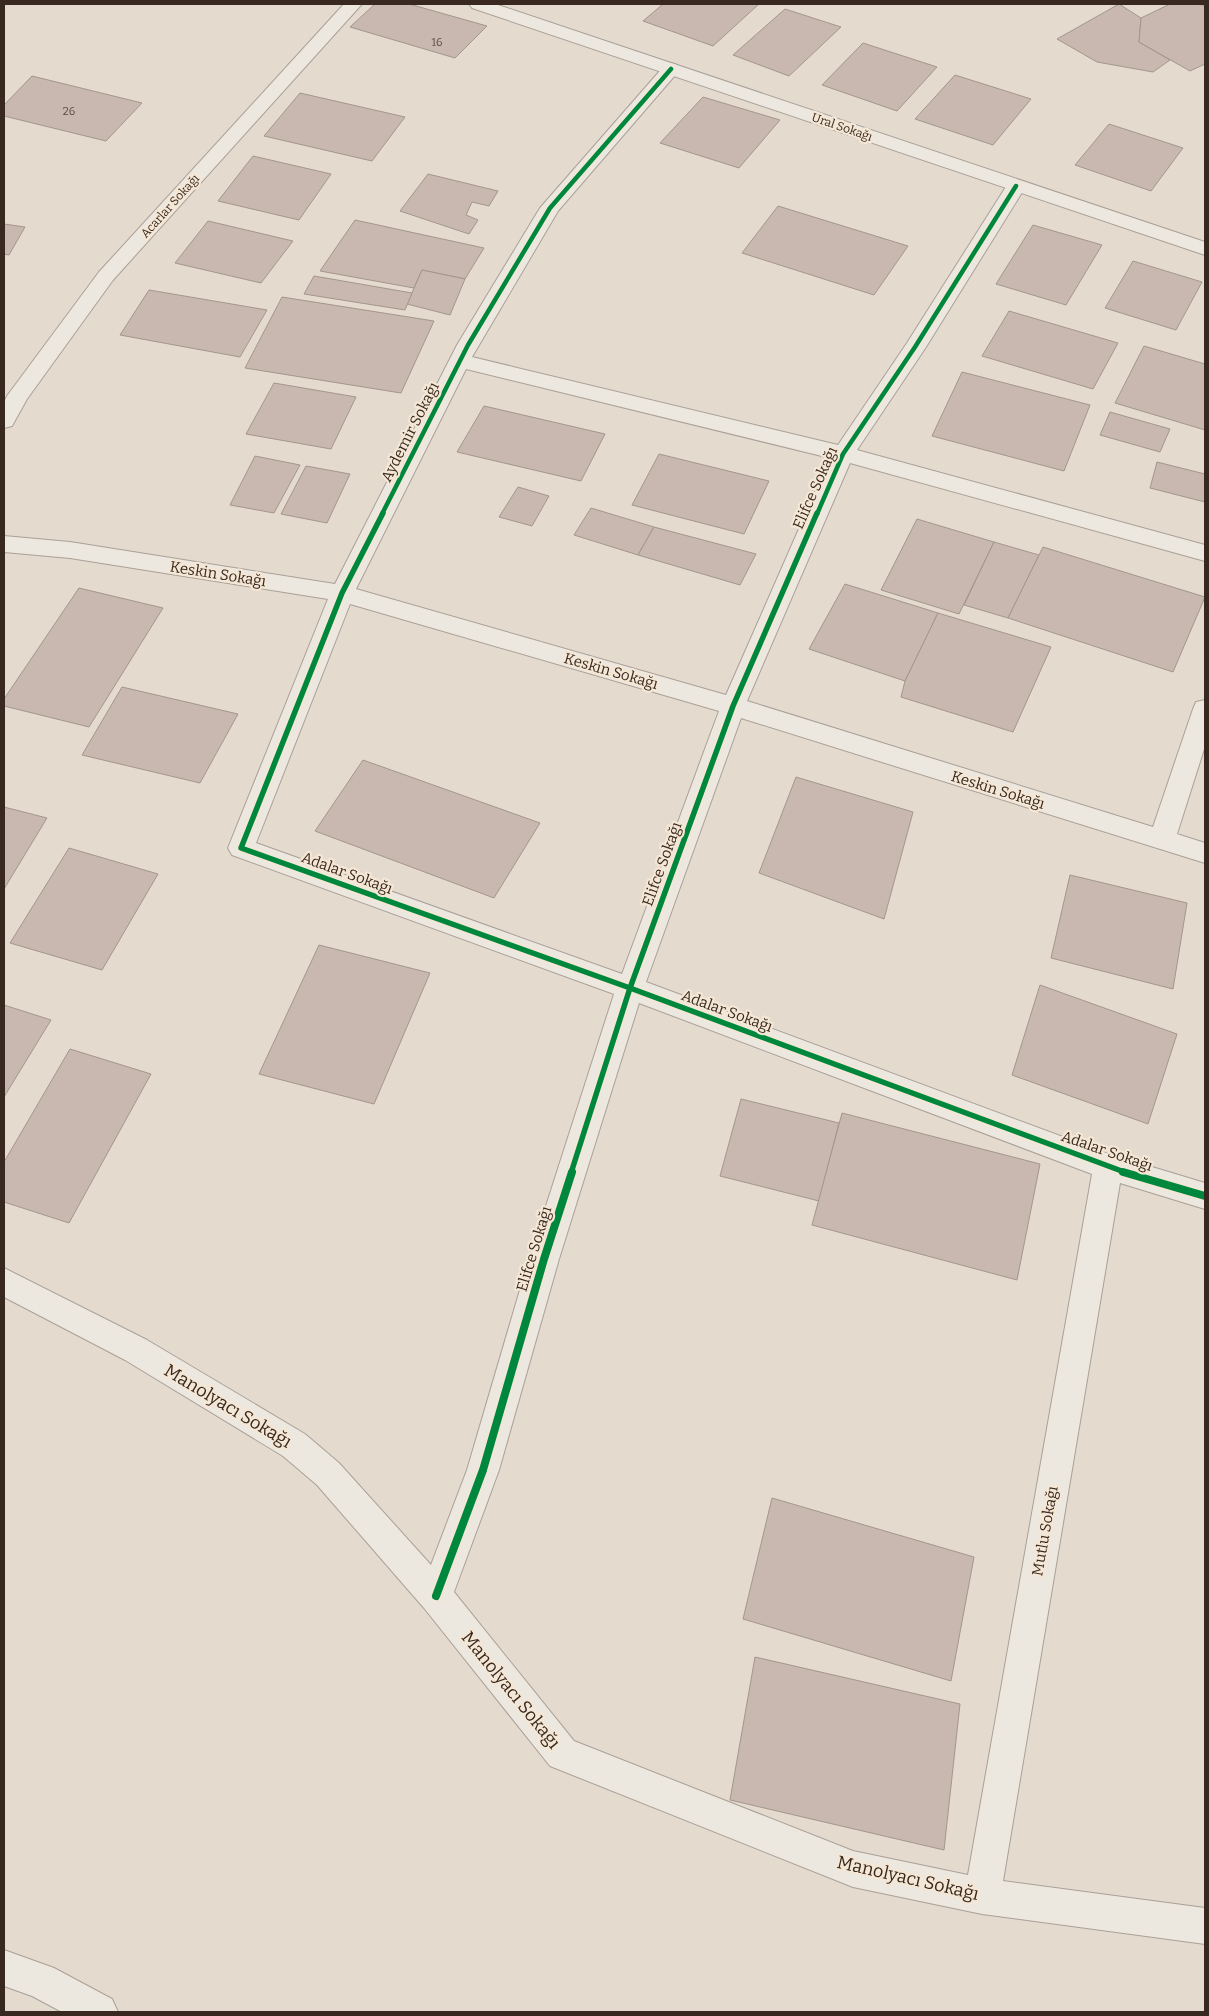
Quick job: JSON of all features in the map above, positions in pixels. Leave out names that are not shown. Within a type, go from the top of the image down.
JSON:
[{"type":"street","name":"Acarlar Sokağı","points":[[4,421],[18,396],[106,276],[353,4]]},
{"type":"street","name":"Ural Sokağı","points":[[478,4],[1205,249]]},
{"type":"street","name":"Aydemir Sokağı","points":[[241,848],[342,594],[460,361],[550,208],[671,69]]},
{"type":"street","name":"Elifce Sokağı","points":[[436,1596],[483,1470],[544,1259],[630,988],[734,706],[842,454],[915,347],[1016,186]]},
{"type":"street","points":[[460,361],[842,454],[1205,553]]},
{"type":"street","name":"Keskin Sokağı","points":[[4,544],[70,550],[342,594],[734,706],[1010,794],[1205,853]]},
{"type":"street","points":[[1162,839],[1205,709]]},
{"type":"street","name":"Adalar Sokağı","points":[[241,848],[630,988],[1108,1167],[1205,1196]]},
{"type":"street","name":"Mutlu Sokağı","points":[[982,1896],[1108,1167]]},
{"type":"street","name":"Manolyacı Sokağı","points":[[4,1282],[136,1350],[294,1445],[328,1474],[436,1596],[562,1754],[852,1869],[982,1896],[1205,1926]]},
{"type":"street","points":[[4,1968],[41,1981],[99,2012]]},
{"type":"building","points":[[375,4],[409,4],[487,26],[455,58],[350,27]]},
{"type":"building","points":[[663,4],[759,4],[713,46],[643,21]]},
{"type":"building","points":[[1119,4],[1141,18],[1139,42],[1170,60],[1153,72],[1097,62],[1057,39]]},
{"type":"building","points":[[1170,4],[1200,4],[1205,7],[1205,64],[1190,71],[1139,42],[1141,18]]},
{"type":"building","points":[[785,9],[841,27],[789,76],[733,55]]},
{"type":"building","points":[[863,43],[937,67],[897,111],[822,85]]},
{"type":"building","points":[[955,75],[1031,99],[993,145],[915,119]]},
{"type":"building","points":[[32,76],[142,103],[106,141],[4,116],[4,105]]},
{"type":"building","points":[[300,93],[405,117],[372,161],[264,136]]},
{"type":"building","points":[[703,97],[780,120],[739,168],[660,143]]},
{"type":"building","points":[[1109,124],[1183,148],[1151,191],[1075,165]]},
{"type":"building","points":[[253,156],[331,174],[299,220],[218,201]]},
{"type":"building","points":[[428,174],[498,191],[489,206],[472,202],[466,215],[478,220],[469,234],[400,211]]},
{"type":"building","points":[[778,206],[908,246],[874,295],[742,253]]},
{"type":"building","points":[[355,220],[484,248],[465,279],[422,270],[414,288],[320,271]]},
{"type":"building","points":[[208,221],[293,241],[261,283],[175,263]]},
{"type":"building","points":[[4,224],[25,227],[9,255],[4,254]]},
{"type":"building","points":[[1033,225],[1102,245],[1066,305],[996,284]]},
{"type":"building","points":[[1133,261],[1202,282],[1176,330],[1105,308]]},
{"type":"building","points":[[422,270],[465,279],[450,315],[407,304]]},
{"type":"building","points":[[314,276],[412,293],[405,310],[304,294]]},
{"type":"building","points":[[149,290],[267,310],[240,357],[120,335]]},
{"type":"building","points":[[282,297],[434,321],[401,393],[245,368]]},
{"type":"building","points":[[1009,311],[1118,343],[1093,389],[982,356]]},
{"type":"building","points":[[1144,346],[1205,364],[1205,430],[1115,403]]},
{"type":"building","points":[[962,372],[1090,405],[1064,471],[932,436]]},
{"type":"building","points":[[274,383],[356,397],[331,449],[246,434]]},
{"type":"building","points":[[484,406],[605,434],[581,481],[457,452]]},
{"type":"building","points":[[1110,412],[1170,429],[1160,452],[1100,435]]},
{"type":"building","points":[[659,454],[769,481],[744,534],[632,505]]},
{"type":"building","points":[[255,456],[300,465],[274,513],[230,505]]},
{"type":"building","points":[[1157,462],[1205,474],[1205,502],[1150,488]]},
{"type":"building","points":[[306,466],[350,474],[327,523],[281,514]]},
{"type":"building","points":[[518,487],[549,496],[532,526],[499,517]]},
{"type":"building","points":[[591,508],[654,527],[638,555],[574,535]]},
{"type":"building","points":[[917,519],[994,542],[959,614],[881,590]]},
{"type":"building","points":[[654,527],[756,554],[740,585],[638,555]]},
{"type":"building","points":[[994,542],[1039,555],[1008,618],[964,605]]},
{"type":"building","points":[[1043,547],[1205,597],[1173,672],[1008,618]]},
{"type":"building","points":[[845,584],[938,613],[905,681],[809,649]]},
{"type":"building","points":[[79,588],[163,608],[89,727],[4,706],[4,699]]},
{"type":"building","points":[[938,613],[1051,647],[1013,732],[901,697],[905,681]]},
{"type":"building","points":[[122,687],[238,714],[200,783],[82,755]]},
{"type":"building","points":[[363,760],[540,823],[494,898],[315,831]]},
{"type":"building","points":[[796,777],[913,812],[884,919],[759,873]]},
{"type":"building","points":[[4,807],[47,818],[4,889]]},
{"type":"building","points":[[69,848],[158,874],[102,970],[10,943]]},
{"type":"building","points":[[1070,875],[1187,903],[1173,989],[1051,958]]},
{"type":"building","points":[[319,945],[430,973],[374,1104],[259,1074]]},
{"type":"building","points":[[1040,985],[1177,1034],[1148,1124],[1012,1075]]},
{"type":"building","points":[[4,1005],[51,1020],[4,1097]]},
{"type":"building","points":[[70,1049],[151,1074],[69,1223],[4,1202],[4,1162]]},
{"type":"building","points":[[741,1099],[839,1123],[819,1201],[720,1176]]},
{"type":"building","points":[[842,1113],[1040,1164],[1017,1280],[812,1225]]},
{"type":"building","points":[[772,1498],[974,1557],[951,1681],[743,1619]]},
{"type":"building","points":[[755,1657],[960,1704],[944,1850],[730,1800]]},
{"type":"cycle path","points":[[671,69],[550,208],[468,345],[342,593],[241,848],[630,988],[1108,1167],[1205,1196]]},
{"type":"cycle path","points":[[436,1596],[483,1470],[544,1259],[630,988],[733,706],[843,454],[915,347],[1016,186]]}]
